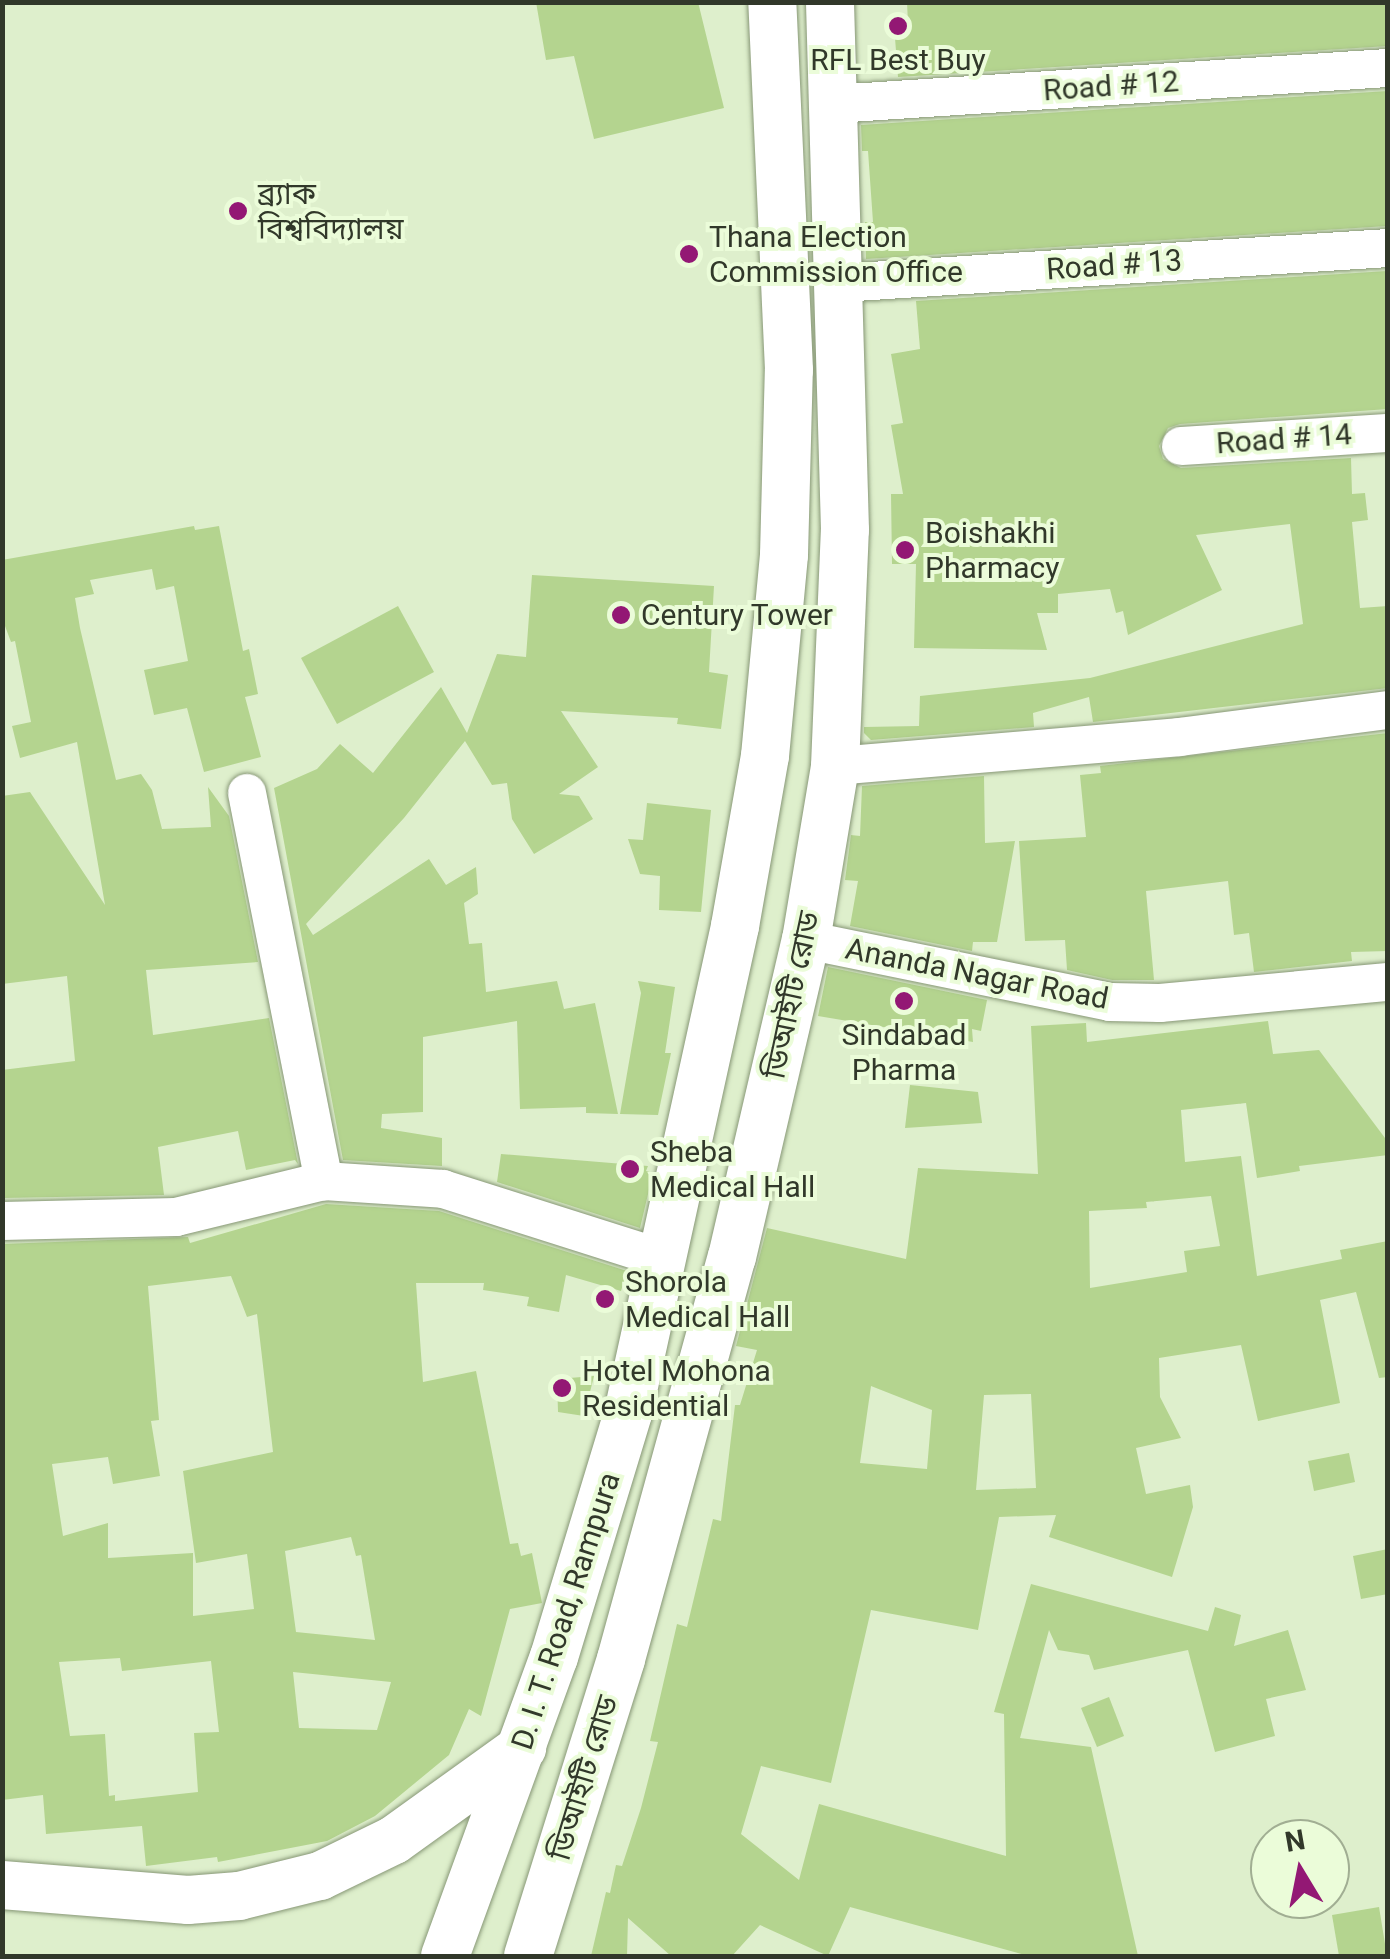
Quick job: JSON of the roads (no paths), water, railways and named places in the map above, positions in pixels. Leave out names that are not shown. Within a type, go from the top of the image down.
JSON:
[{"type":"main road","points":[[664,1259],[735,926],[765,756],[777,646],[789,370],[772,2]]},
{"type":"main road","name":"ডিআইটি রোড","points":[[528,1956],[678,1462],[732,1256],[806,940],[835,766],[845,530],[830,2]]},
{"type":"main road","name":"D. I. T. Road, Rampura","points":[[445,1956],[522,1748],[613,1464],[664,1259]]},
{"type":"main road","points":[[2,1885],[188,1900],[238,1896],[320,1876],[394,1840],[522,1748]]},
{"type":"main road","points":[[2,1854],[101,1890]]},
{"type":"street","name":"Road # 12","points":[[834,104],[1388,68]]},
{"type":"street","name":"Road # 13","points":[[840,283],[1388,248]]},
{"type":"street","name":"Road # 14","points":[[1181,446],[1388,432]]},
{"type":"street","points":[[835,766],[1180,737],[1388,710]]},
{"type":"street","points":[[247,792],[324,1181]]},
{"type":"street","name":"Ananda Nagar Road","points":[[806,940],[1110,1002],[1160,1003],[1388,982]]},
{"type":"street","points":[[2,1220],[176,1217],[324,1181],[442,1189],[664,1259]]},
{"type":"place","name":"RFL Best Buy","points":[[898,26]]},
{"type":"place","name":"ব্র্যাক বিশ্ববিদ্যালয়","points":[[238,211]]},
{"type":"place","name":"Thana Election Commission Office","points":[[689,254]]},
{"type":"place","name":"Boishakhi Pharmacy","points":[[905,550]]},
{"type":"place","name":"Century Tower","points":[[621,615]]},
{"type":"place","name":"Sindabad Pharma","points":[[904,1001]]},
{"type":"place","name":"Sheba Medical Hall","points":[[630,1169]]},
{"type":"place","name":"Shorola Medical Hall","points":[[605,1299]]},
{"type":"place","name":"Hotel Mohona Residential","points":[[562,1388]]}]
